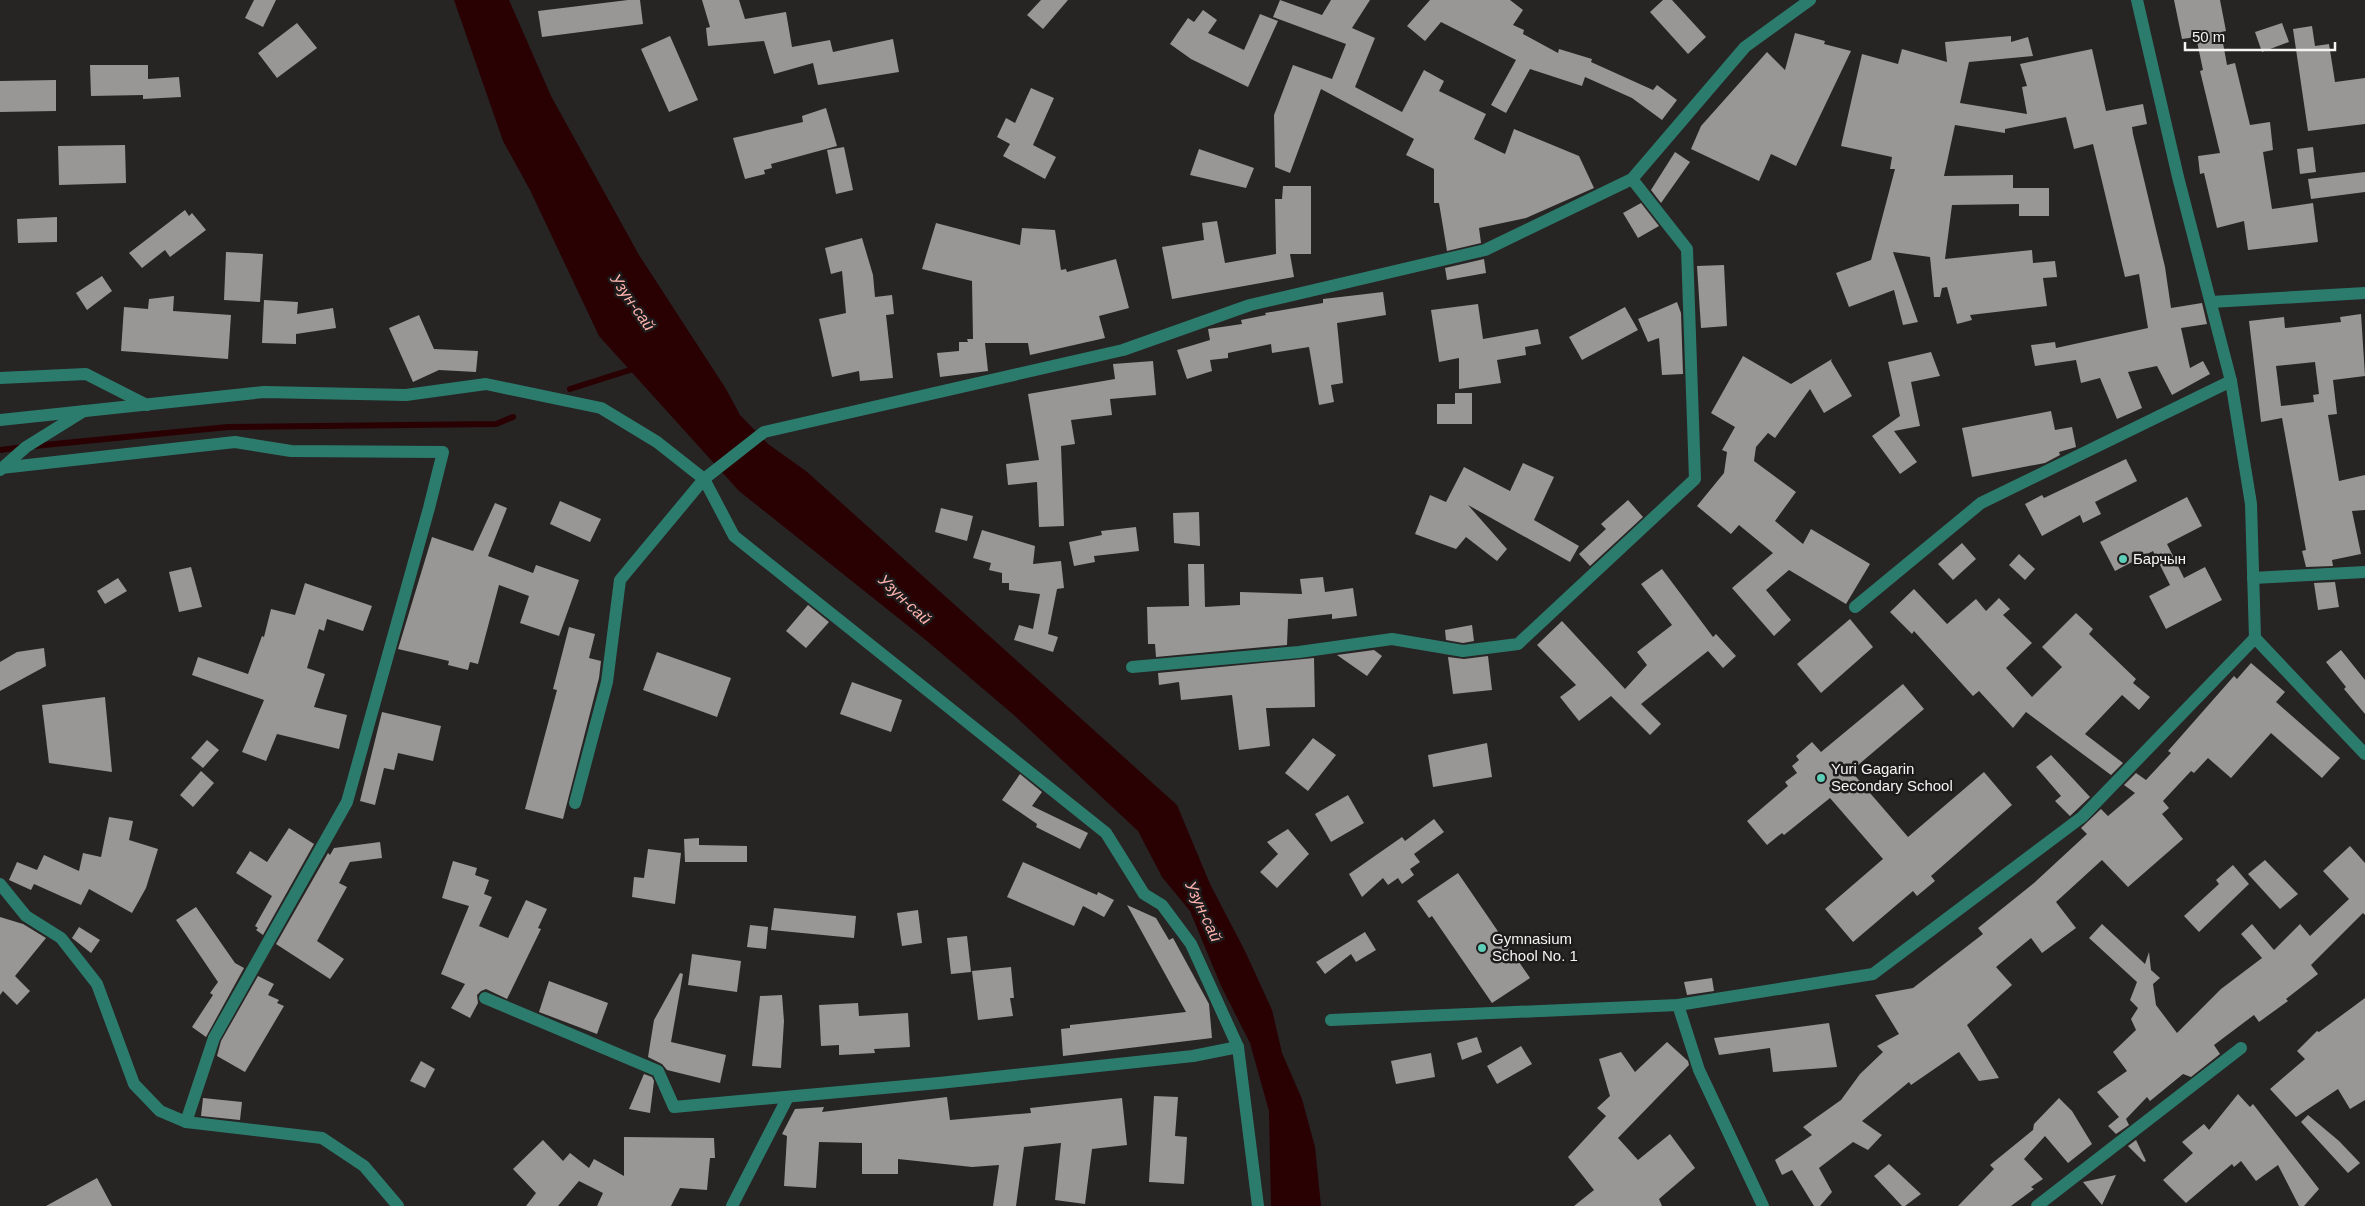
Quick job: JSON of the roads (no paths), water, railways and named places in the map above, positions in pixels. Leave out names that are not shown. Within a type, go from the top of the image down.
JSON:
[{"type":"street","points":[[575,803],[607,682],[620,580],[708,475],[764,432],[1123,350],[1250,305],[1486,250],[1632,179],[1745,47],[1810,0]]},
{"type":"street","points":[[2137,0],[2178,177],[2230,381],[2251,504],[2255,638],[2365,754]]},
{"type":"street","points":[[1132,667],[1299,652],[1392,639],[1462,651],[1518,644],[1695,479],[1687,249],[1632,179]]},
{"type":"street","points":[[2211,302],[2365,293]]},
{"type":"street","points":[[0,378],[86,374],[147,405]]},
{"type":"street","points":[[1855,607],[1981,503],[2230,381]]},
{"type":"street","points":[[0,420],[264,392],[406,395],[486,384],[601,408],[658,442],[708,475],[734,536],[1020,762],[1106,833],[1144,894],[1162,905],[1191,944],[1238,1047],[1258,1206]]},
{"type":"street","points":[[1,469],[26,447],[84,411]]},
{"type":"street","points":[[1,469],[235,442],[291,450],[442,452],[429,508],[347,802],[214,1038],[186,1122]]},
{"type":"street","points":[[2253,578],[2365,572]]},
{"type":"street","points":[[1331,1020],[1678,1005],[1873,974],[2082,817],[2255,638]]},
{"type":"street","points":[[0,884],[26,916],[61,938],[97,984],[134,1084],[160,1111],[186,1122],[322,1138],[364,1166],[398,1206]]},
{"type":"street","points":[[485,998],[658,1072],[674,1107],[1193,1056],[1238,1047]]},
{"type":"street","points":[[1678,1005],[1699,1070],[1763,1206]]},
{"type":"street","points":[[2036,1206],[2240,1048]]},
{"type":"street","points":[[732,1206],[788,1097]]},
{"type":"water","name":"Узун-сай","points":[[454,0],[509,0],[551,96],[639,255],[726,389],[740,415],[768,444],[806,471],[1177,805],[1210,884],[1245,951],[1272,1010],[1282,1053],[1302,1099],[1315,1147],[1321,1206],[1271,1206],[1269,1111],[1250,1043],[1221,986],[1190,911],[1162,877],[1138,831],[1015,716],[927,641],[739,491],[599,336],[530,190],[503,141]]},
{"type":"waterway","points":[[570,389],[630,370],[637,366]]},
{"type":"waterway","points":[[34,446],[228,427],[496,424],[513,417]]},
{"type":"waterway","points":[[0,450],[24,447]]},
{"type":"place","name":"Барчын","points":[[2123,559]]},
{"type":"place","name":"Yuri Gagarin Secondary School","points":[[1821,778]]},
{"type":"place","name":"Gymnasium School No. 1","points":[[1482,948]]}]
